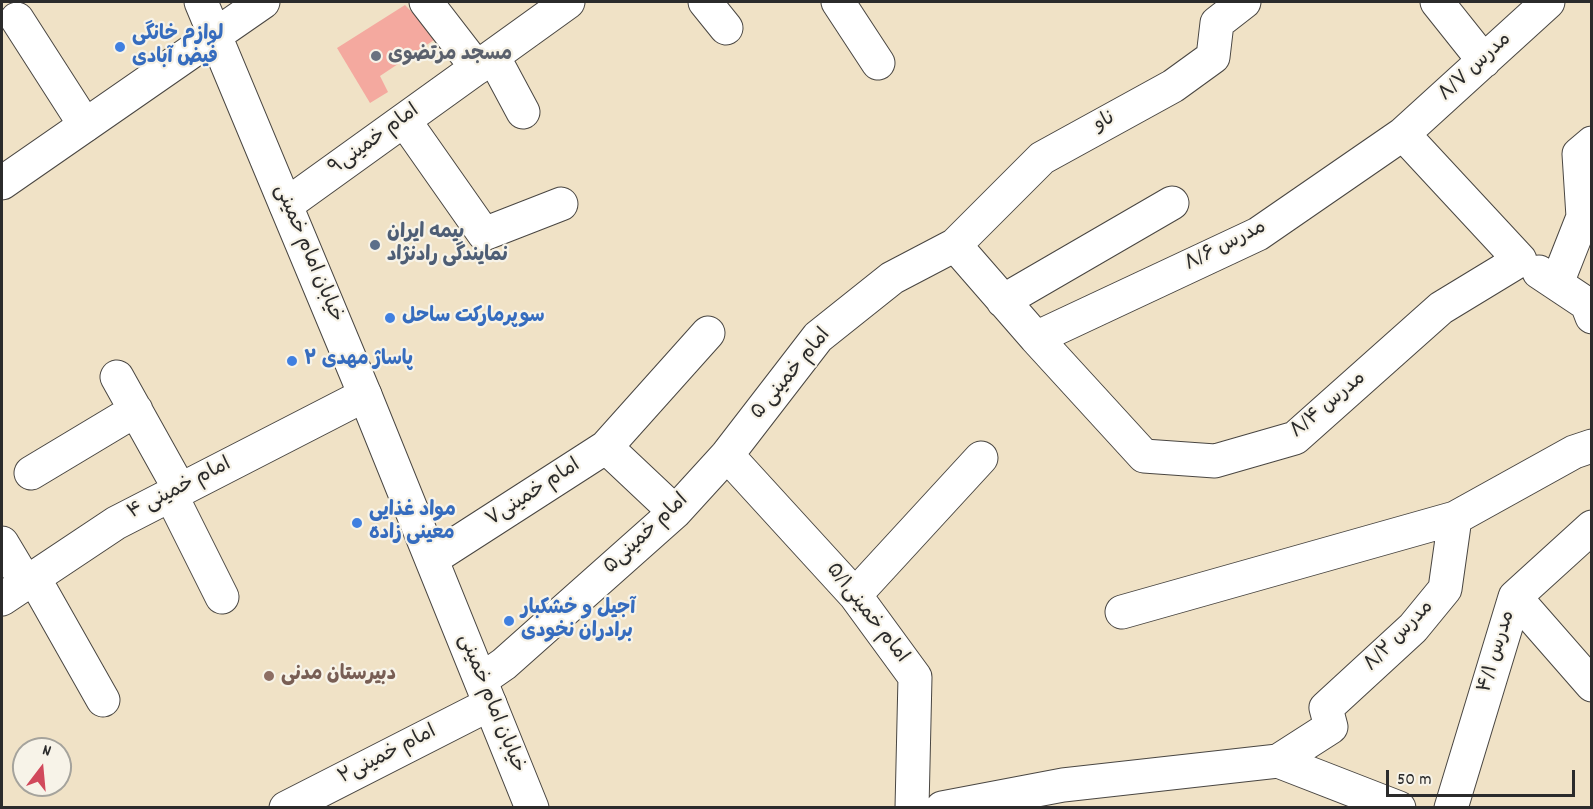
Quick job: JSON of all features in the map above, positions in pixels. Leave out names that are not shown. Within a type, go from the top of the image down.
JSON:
[{"type":"street","name":"خیابان امام خمینی","points":[[201,2],[365,394],[532,807]]},
{"type":"street","points":[[2,183],[263,2]]},
{"type":"street","points":[[426,2],[478,67],[523,112]]},
{"type":"street","points":[[705,2],[726,28]]},
{"type":"street","points":[[838,2],[878,63]]},
{"type":"street","name":"ناو","points":[[955,245],[1042,158],[1173,86],[1213,57],[1217,23],[1244,2]]},
{"type":"street","points":[[1437,2],[1484,61]]},
{"type":"street","name":"مدرس ۸/۷","points":[[1404,134],[1548,2]]},
{"type":"street","name":"امام خمینی۹","points":[[286,205],[565,3]]},
{"type":"street","points":[[17,20],[86,125]]},
{"type":"street","points":[[404,120],[484,234],[561,204]]},
{"type":"street","points":[[1404,134],[1520,260],[1587,304],[1592,317]]},
{"type":"street","name":"مدرس ۸/۶","points":[[1035,338],[1258,234],[1404,134]]},
{"type":"street","points":[[1557,283],[1583,217],[1579,154],[1592,143]]},
{"type":"street","points":[[1003,301],[1172,203]]},
{"type":"street","name":"مدرس ۸/۴","points":[[955,245],[1035,338],[1144,456],[1215,461],[1295,438],[1441,308],[1520,260]]},
{"type":"street","name":"امام خمینی ۵","points":[[727,455],[818,337],[892,278],[955,245]]},
{"type":"street","name":"امام خمینی۷","points":[[432,559],[606,447],[708,333]]},
{"type":"street","points":[[117,377],[176,493],[222,597]]},
{"type":"street","name":"امام خمینی ۴","points":[[20,587],[116,523],[365,394]]},
{"type":"street","points":[[31,473],[135,410]]},
{"type":"street","points":[[606,447],[675,513]]},
{"type":"street","name":"امام خمینی۵","points":[[485,692],[504,664],[675,513],[727,455]]},
{"type":"street","name":"امام خمینی۵/۱","points":[[727,455],[855,595],[915,677],[912,807]]},
{"type":"street","points":[[1122,612],[1455,518],[1586,457]]},
{"type":"street","points":[[855,595],[981,458]]},
{"type":"street","name":"مدرس ۸/۲","points":[[1278,761],[1331,727],[1326,708],[1413,628],[1445,590],[1455,518]]},
{"type":"street","name":"مدرس ۴/۱","points":[[1451,807],[1515,597],[1592,527]]},
{"type":"street","points":[[2,543],[20,587],[102,700]]},
{"type":"street","points":[[1515,597],[1592,685]]},
{"type":"street","name":"امام خمینی۲","points":[[286,807],[485,692]]},
{"type":"street","points":[[942,807],[1069,796],[1278,761],[1399,807]]},
{"type":"building","name":"مسجد مرتضوی","points":[[405,5],[437,38],[380,76],[388,92],[370,103],[337,48]]},
{"type":"place","name":"لوازم خانگی فیض آبادی","points":[[120,47]]},
{"type":"place","name":"مسجد مرتضوی","points":[[376,56]]},
{"type":"place","name":"بیمه ایران نمایندگی رادنژاد","points":[[375,245]]},
{"type":"place","name":"سوپرمارکت ساحل","points":[[390,318]]},
{"type":"place","name":"پاساژ مهدی ۲","points":[[292,361]]},
{"type":"place","name":"مواد غذایی معینی زاده","points":[[357,523]]},
{"type":"place","name":"آجیل و خشکبار برادران نخودی","points":[[509,621]]},
{"type":"place","name":"دبیرستان مدنی","points":[[269,676]]}]
